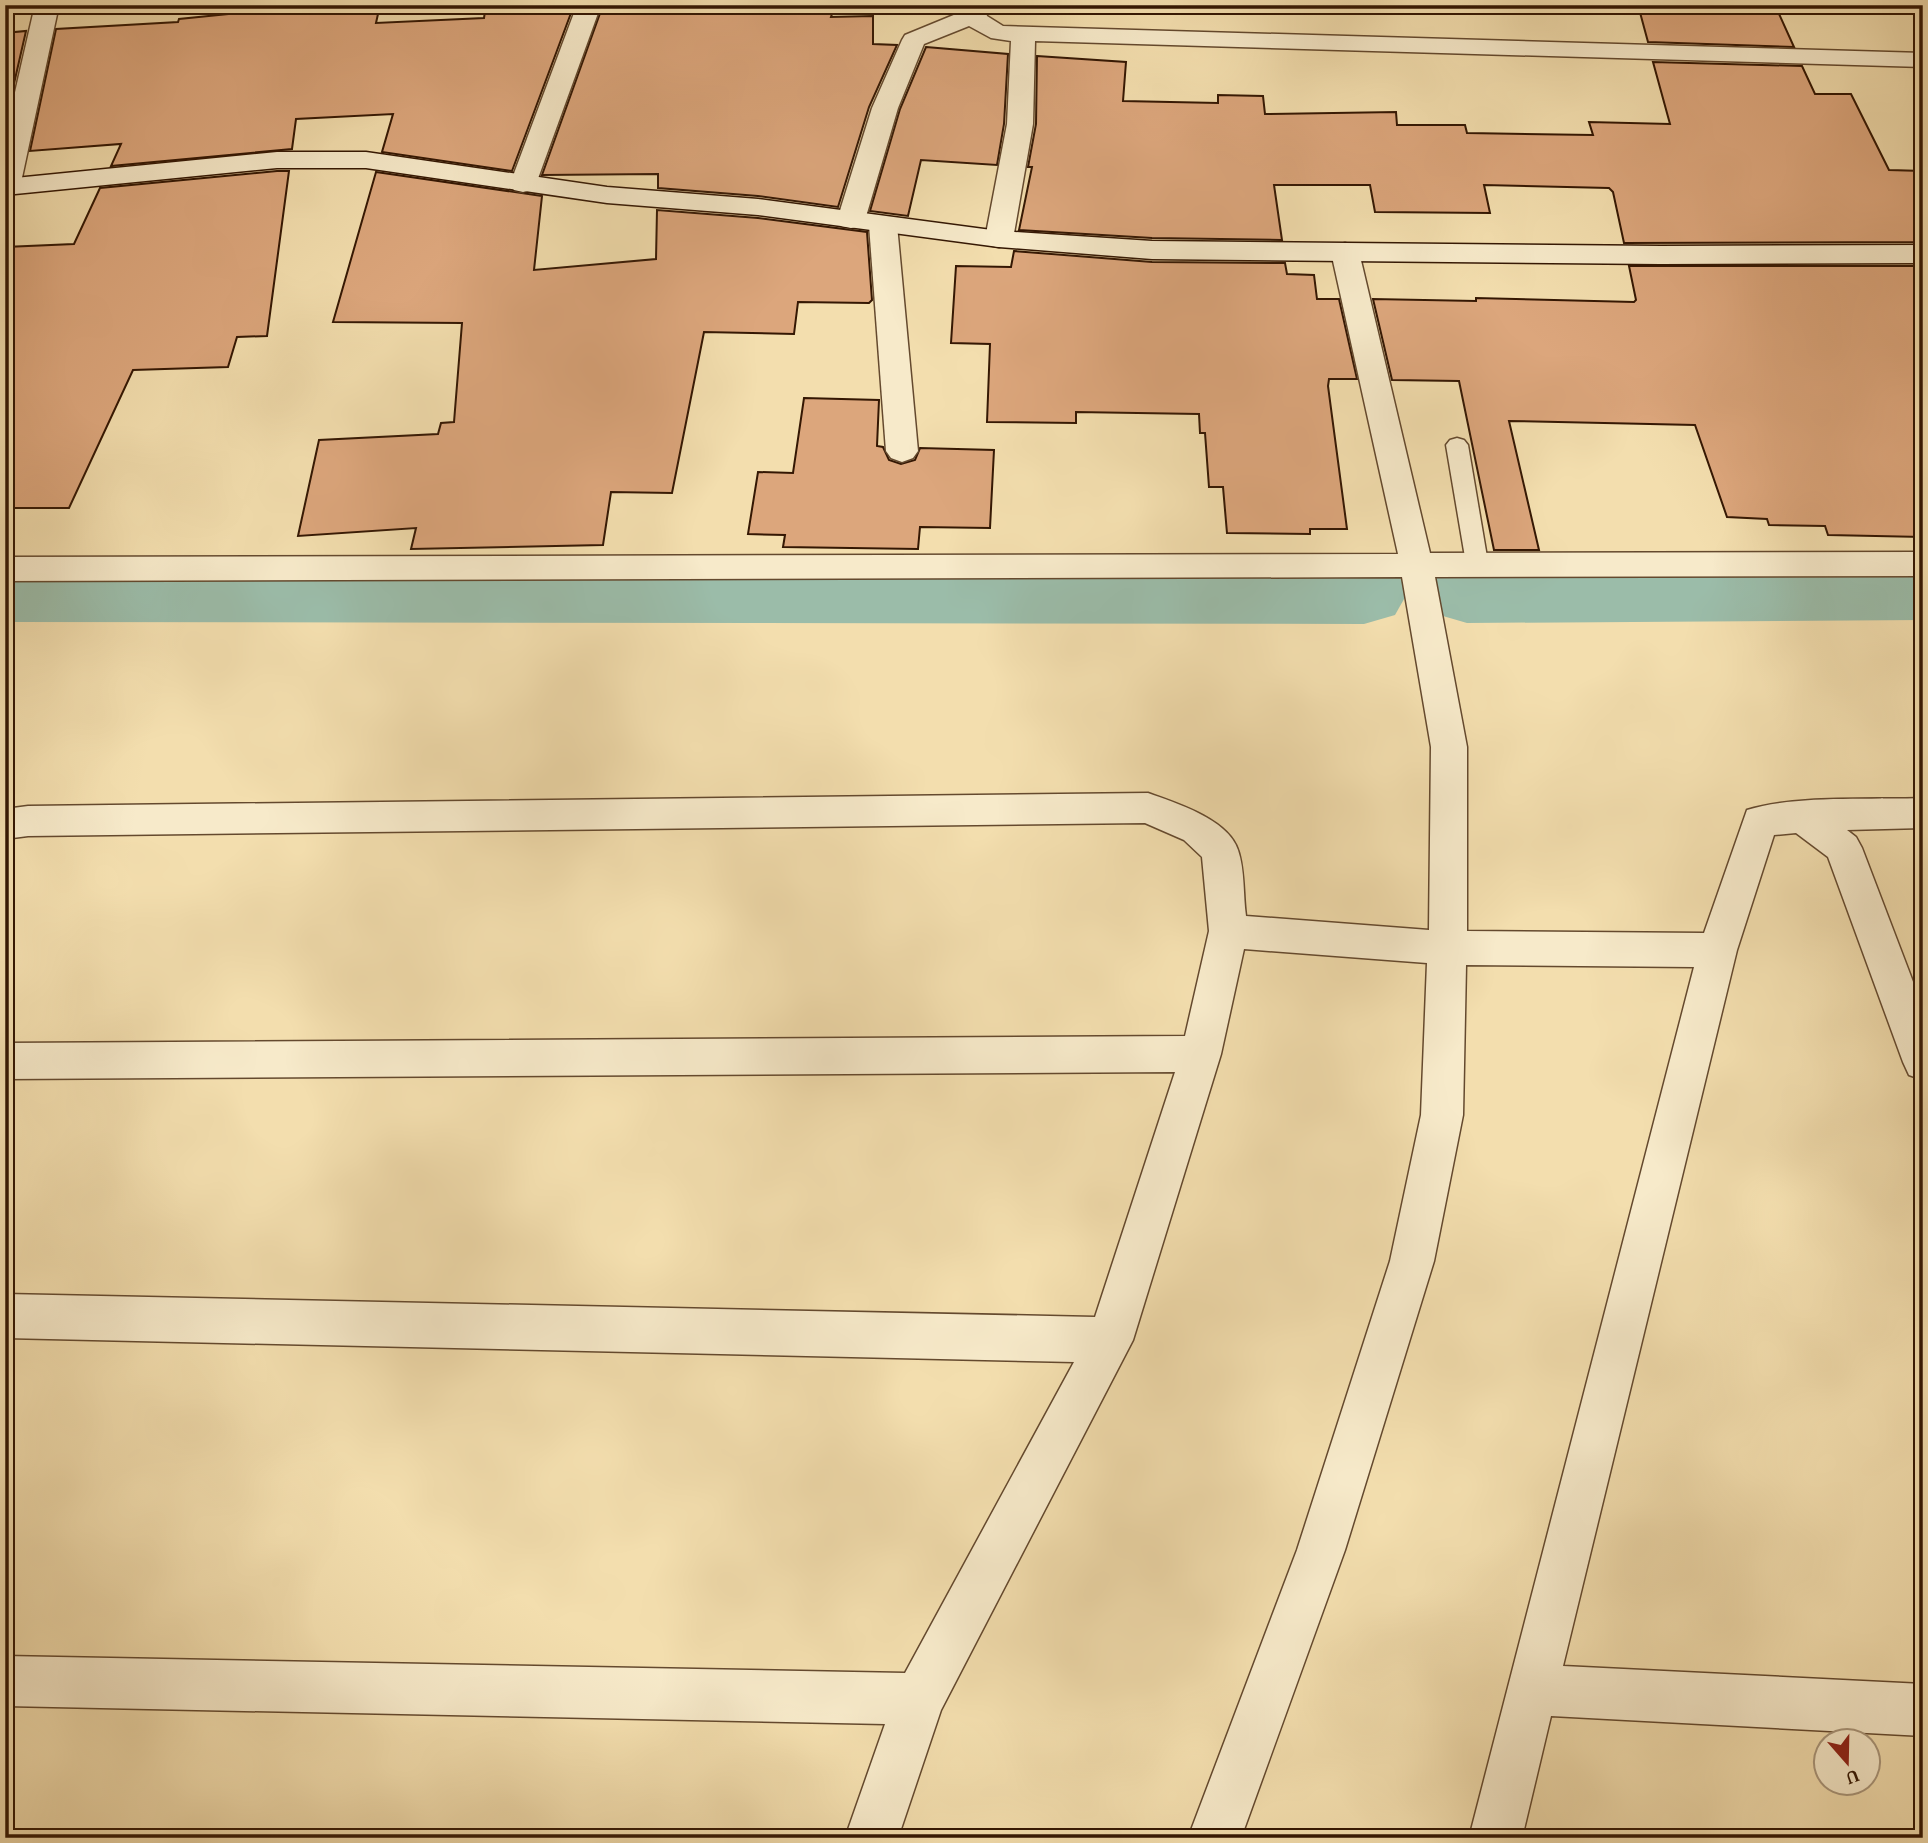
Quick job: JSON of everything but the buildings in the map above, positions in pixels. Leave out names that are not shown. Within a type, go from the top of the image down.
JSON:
[{"type":"street","points":[[47,5],[6,187],[278,160],[354,160],[457,171],[523,184],[607,195],[758,207],[999,239],[1152,250],[1923,254]]},
{"type":"street","points":[[523,184],[589,5]]},
{"type":"street","points":[[851,220],[885,108],[914,40],[973,11],[982,27],[1000,33],[1923,60]]},
{"type":"street","points":[[999,239],[1020,124],[1023,33]]},
{"type":"street","points":[[883,225],[902,451]]},
{"type":"street","points":[[1214,1838],[1321,1550],[1412,1261],[1442,1115],[1450,864],[1449,747],[1416,563],[1345,252]]},
{"type":"street","points":[[5,569],[1416,563],[1543,566],[1923,564]]},
{"type":"street","points":[[5,824],[28,821],[1148,807],[1198,829],[1220,851],[1228,932],[1201,1054],[1110,1340],[919,1699],[871,1838]]},
{"type":"street","points":[[1495,1838],[1718,950],[1760,821],[1923,813]]},
{"type":"street","points":[[1802,817],[1843,848],[1923,1062]]},
{"type":"street","points":[[1228,932],[1446,948],[1718,950]]},
{"type":"street","points":[[5,1061],[1201,1054]]},
{"type":"street","points":[[5,1316],[1110,1340]]},
{"type":"street","points":[[5,1681],[919,1699]]},
{"type":"street","points":[[1532,1690],[1923,1710]]},
{"type":"lane","points":[[1457,445],[1478,563]]},
{"type":"waterway","points":[[1467,591],[1923,588]]},
{"type":"waterway","points":[[9,590],[1364,592]]}]
